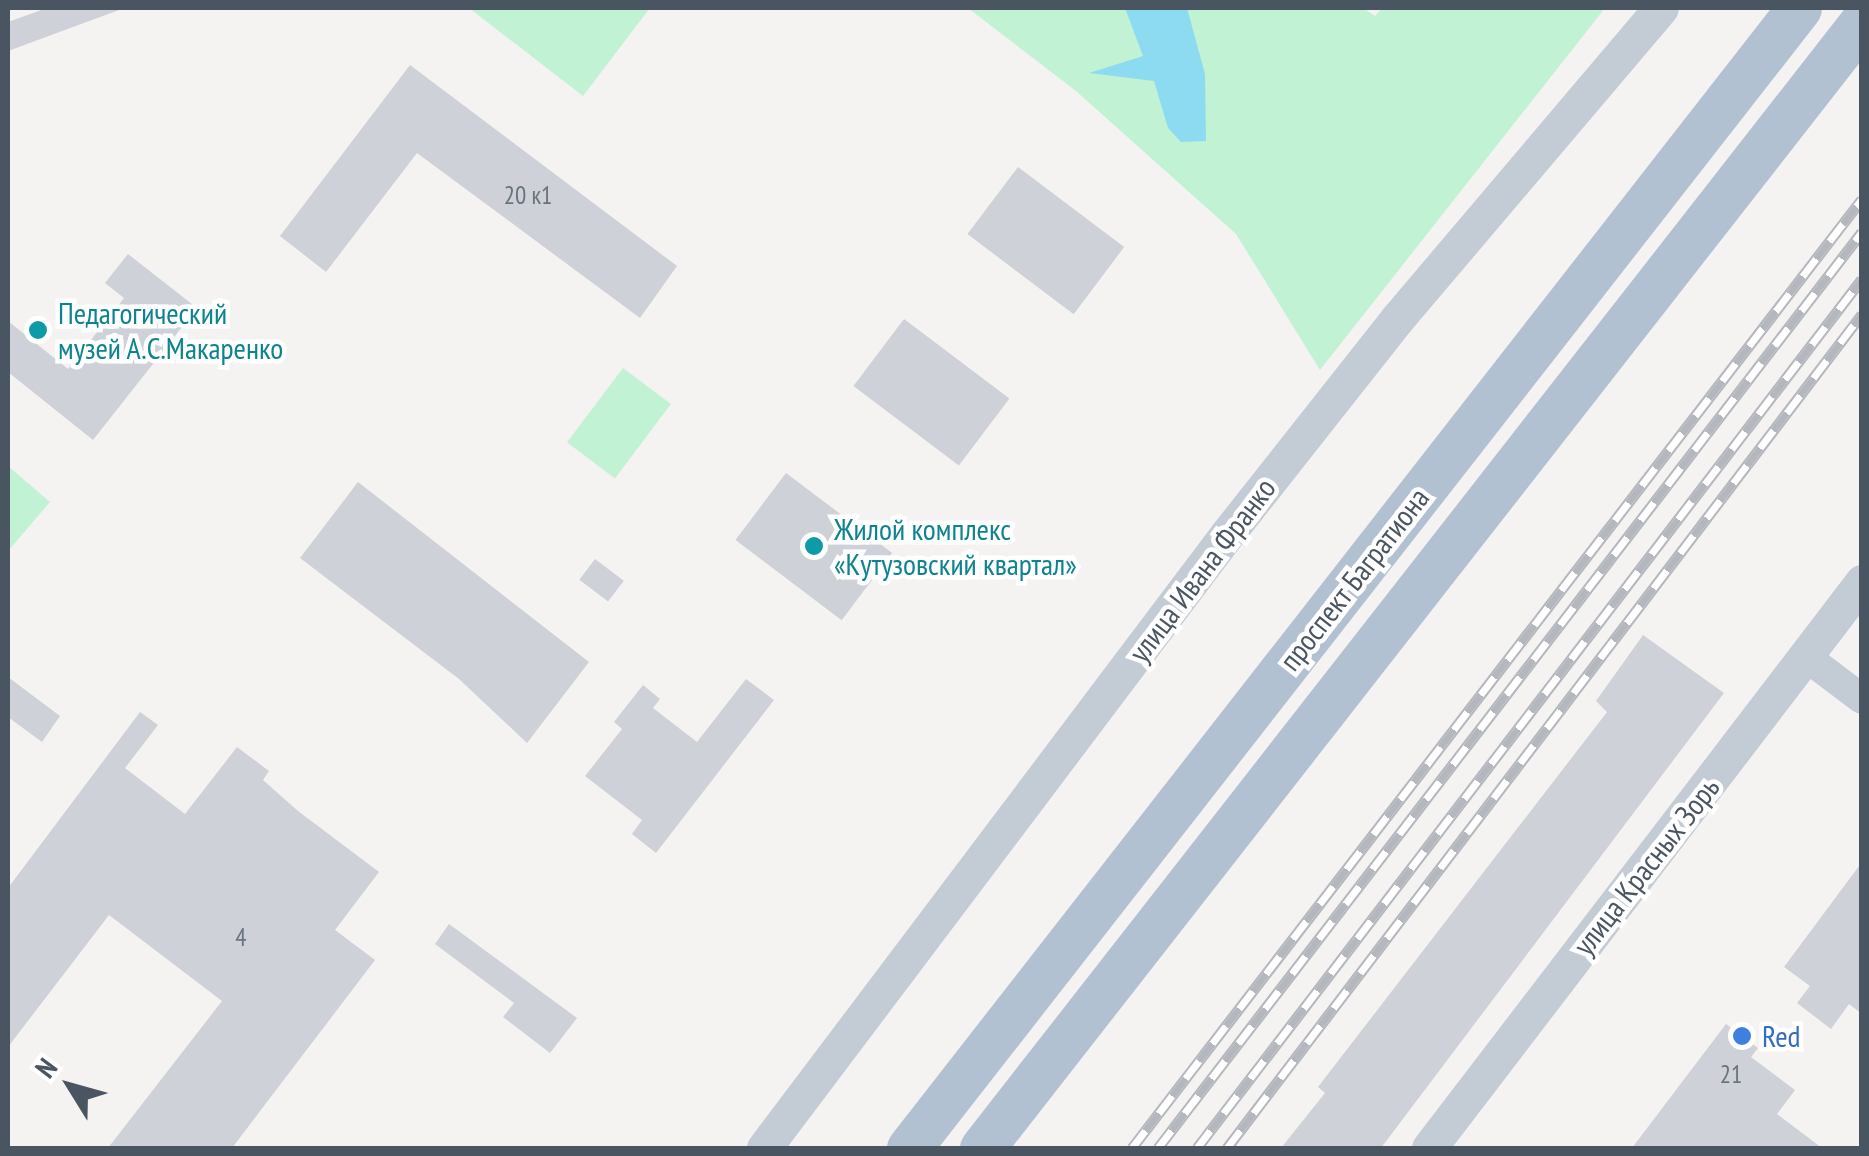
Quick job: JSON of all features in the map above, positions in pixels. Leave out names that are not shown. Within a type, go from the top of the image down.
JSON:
[{"type":"main road","name":"проспект Багратиона","points":[[909,1148],[1795,13]]},
{"type":"main road","name":"проспект Багратиона","points":[[982,1148],[1850,38]]},
{"type":"street","name":"улица Ивана Франко","points":[[764,1148],[1252,503],[1397,319],[1661,8]]},
{"type":"street","name":"улица Красных Зорь","points":[[1429,1148],[1862,582]]},
{"type":"street","points":[[1805,656],[1862,700]]},
{"type":"green space","points":[[469,8],[650,8],[583,96]]},
{"type":"green space","points":[[968,8],[1363,8],[1375,16],[1382,8],[1605,8],[1320,370],[1236,234],[1076,91]]},
{"type":"green space","points":[[623,368],[671,404],[615,478],[567,442]]},
{"type":"green space","points":[[8,466],[50,502],[8,551]]},
{"type":"water","points":[[1125,8],[1187,8],[1205,74],[1206,141],[1181,142],[1168,128],[1154,81],[1089,73],[1143,56]]},
{"type":"building","points":[[47,8],[119,10],[8,51],[8,22]]},
{"type":"building","points":[[410,65],[677,266],[640,318],[417,153],[326,272],[280,236]]},
{"type":"building","points":[[1018,167],[1124,247],[1074,314],[967,234]]},
{"type":"building","points":[[128,254],[197,308],[93,440],[8,372],[8,321],[68,369],[124,298],[105,283]]},
{"type":"building","points":[[904,319],[1009,398],[959,466],[853,386]]},
{"type":"building","name":"Жилой комплекс «Кутузовский квартал»","points":[[786,473],[892,553],[842,620],[735,540]]},
{"type":"building","points":[[358,482],[589,662],[527,743],[459,679],[300,558]]},
{"type":"building","points":[[595,559],[624,581],[608,601],[579,580]]},
{"type":"building","points":[[1643,635],[1724,693],[1381,1148],[1281,1148],[1325,1093],[1318,1087],[1607,712],[1596,701]]},
{"type":"building","points":[[8,677],[60,716],[42,742],[8,717]]},
{"type":"building","points":[[746,679],[774,700],[656,853],[632,834],[642,820],[585,776],[622,729],[614,722],[643,685],[660,699],[653,708],[697,742]]},
{"type":"building","points":[[140,712],[158,725],[125,768],[185,814],[237,747],[269,771],[263,780],[298,811],[379,872],[335,930],[375,960],[232,1148],[108,1148],[222,1001],[109,915],[8,1047],[8,888]]},
{"type":"building","points":[[1862,862],[1862,1014],[1849,1004],[1831,1029],[1797,1003],[1810,986],[1784,967]]},
{"type":"building","points":[[449,924],[577,1018],[550,1053],[503,1017],[514,1003],[435,944]]},
{"type":"building","points":[[1726,1024],[1758,1048],[1751,1057],[1795,1090],[1777,1114],[1822,1148],[1632,1148]]},
{"type":"railway","points":[[1132,1148],[1862,199]]},
{"type":"railway","points":[[1158,1148],[1862,232]]},
{"type":"railway","points":[[1197,1148],[1862,279]]},
{"type":"railway","points":[[1227,1148],[1862,314]]},
{"type":"place","name":"Педагогический музей А.С.Макаренко","points":[[38,330]]},
{"type":"place","name":"Жилой комплекс «Кутузовский квартал»","points":[[814,546]]},
{"type":"place","name":"Red","points":[[1742,1036]]}]
